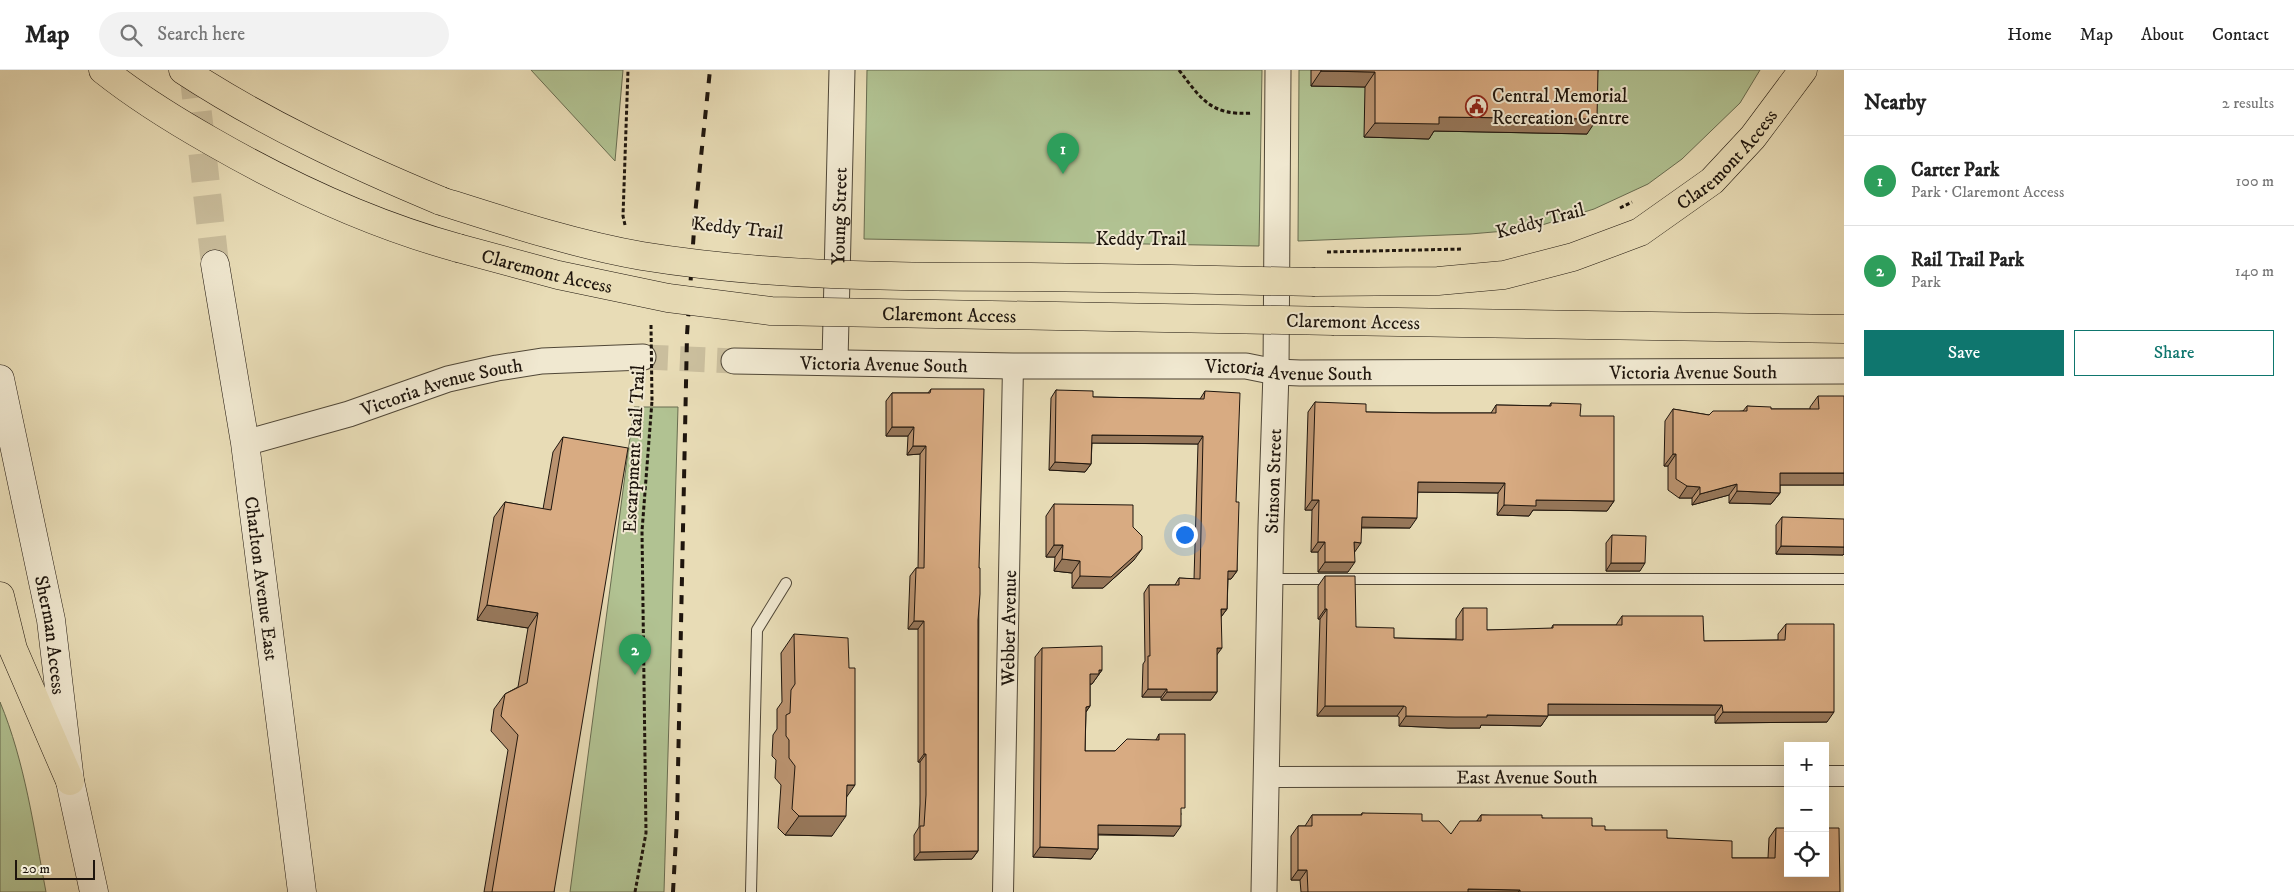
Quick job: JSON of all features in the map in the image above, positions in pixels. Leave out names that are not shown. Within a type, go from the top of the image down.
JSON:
[{"type":"main road","name":"Claremont Access","points":[[103,70],[168,117],[276,178],[353,212],[419,237],[458,248],[558,275],[641,292],[771,311],[1844,329]]},
{"type":"main road","name":"Claremont Access","points":[[183,70],[217,92],[292,134],[382,176],[442,201],[558,237],[640,255],[727,267],[831,275],[1314,282],[1438,281],[1504,275],[1573,257],[1640,232],[1712,181],[1753,136],[1803,70]]},
{"type":"main road","name":"Charlton Avenue East","points":[[215,264],[245,443],[302,892]]},
{"type":"main road","name":"Sherman Access","points":[[0,379],[51,620],[70,781],[94,892]]},
{"type":"main road","points":[[0,596],[14,649],[70,781]]},
{"type":"street","name":"Young Street","points":[[836,361],[842,70]]},
{"type":"street","name":"Stinson Street","points":[[1264,892],[1276,372],[1278,70]]},
{"type":"street","name":"Victoria Avenue South","points":[[245,443],[349,414],[448,380],[497,368],[542,361],[642,357]]},
{"type":"street","name":"Victoria Avenue South","points":[[734,361],[836,361],[1013,366],[1246,366],[1276,372],[1844,370]]},
{"type":"street","name":"Webber Avenue","points":[[1003,892],[1013,366]]},
{"type":"street","name":"East Avenue South","points":[[1267,776],[1784,776]]},
{"type":"street","points":[[1829,776],[1844,776]]},
{"type":"lane","points":[[1270,579],[1844,580]]},
{"type":"lane","points":[[751,892],[757,630],[786,583]]},
{"type":"path","points":[[628,70],[623,216],[628,234]]},
{"type":"path","points":[[1179,70],[1199,96],[1218,111],[1242,114],[1277,111]]},
{"type":"path","name":"Keddy Trail","points":[[1613,212],[1639,198]]},
{"type":"path","points":[[619,222],[628,224]]},
{"type":"path","points":[[1323,252],[1468,249]]},
{"type":"path","name":"Escarpment Rail Trail","points":[[636,892],[646,833],[642,531],[652,401],[651,325],[648,316]]},
{"type":"green space","points":[[531,70],[623,70],[615,161]]},
{"type":"green space","points":[[867,70],[1262,70],[1259,246],[864,239]]},
{"type":"green space","points":[[1299,70],[1760,70],[1740,103],[1682,159],[1648,184],[1594,209],[1529,229],[1470,234],[1298,241]]},
{"type":"green space","points":[[634,407],[678,407],[664,892],[570,892]]},
{"type":"green space","points":[[0,702],[9,725],[22,772],[46,892],[0,892]]},
{"type":"building","name":"Central Memorial Recreation Centre","points":[[1321,70],[1598,70],[1597,119],[1439,117],[1439,124],[1375,123],[1375,72]]},
{"type":"building","points":[[931,389],[984,389],[978,620],[978,851],[920,852],[920,826],[924,826],[926,795],[926,754],[924,754],[924,621],[914,621],[916,568],[924,568],[926,446],[913,446],[914,427],[892,427],[892,393],[930,393]]},
{"type":"building","points":[[1056,390],[1093,391],[1093,397],[1204,399],[1205,391],[1240,393],[1236,502],[1239,502],[1237,571],[1228,571],[1227,609],[1221,609],[1222,648],[1217,648],[1217,692],[1167,692],[1167,689],[1148,689],[1148,656],[1150,656],[1149,585],[1179,585],[1179,578],[1200,579],[1203,436],[1092,435],[1091,464],[1055,462]]},
{"type":"building","points":[[1818,396],[1844,396],[1844,473],[1780,473],[1780,493],[1737,491],[1737,484],[1700,494],[1700,487],[1687,486],[1676,479],[1676,454],[1673,454],[1673,409],[1709,415],[1713,411],[1747,411],[1747,406],[1771,407],[1771,409],[1819,409]]},
{"type":"building","points":[[1315,402],[1366,404],[1366,412],[1433,413],[1496,413],[1496,405],[1551,406],[1551,403],[1581,404],[1580,416],[1614,416],[1614,501],[1536,500],[1536,506],[1504,505],[1505,483],[1418,482],[1417,518],[1362,517],[1361,543],[1354,542],[1355,562],[1325,562],[1325,542],[1318,542],[1319,500],[1312,500]]},
{"type":"building","points":[[563,437],[628,448],[554,892],[492,892],[518,735],[501,716],[505,694],[527,683],[538,613],[487,605],[505,502],[551,510]]},
{"type":"building","points":[[1054,504],[1133,505],[1133,527],[1142,536],[1142,549],[1111,577],[1080,576],[1080,561],[1062,559],[1063,545],[1054,545]]},
{"type":"building","points":[[1782,517],[1844,519],[1844,547],[1781,546]]},
{"type":"building","points":[[1612,535],[1646,536],[1645,563],[1611,563]]},
{"type":"building","points":[[1325,576],[1355,576],[1356,627],[1394,628],[1394,638],[1463,640],[1463,608],[1487,608],[1487,630],[1553,628],[1553,625],[1622,625],[1622,616],[1703,616],[1704,641],[1785,640],[1786,624],[1834,624],[1834,712],[1723,712],[1722,705],[1548,704],[1548,716],[1487,715],[1487,717],[1455,717],[1406,716],[1406,707],[1404,706],[1325,706],[1327,609],[1325,609]]},
{"type":"building","points":[[794,634],[848,638],[849,668],[855,668],[855,785],[847,785],[846,816],[799,816],[792,809],[795,766],[789,758],[786,715],[790,713],[791,690],[795,684]]},
{"type":"building","points":[[1102,646],[1102,670],[1099,670],[1099,674],[1090,674],[1090,706],[1086,707],[1085,751],[1115,751],[1127,739],[1159,740],[1159,734],[1185,734],[1185,808],[1181,808],[1181,826],[1098,825],[1098,849],[1040,847],[1042,648]]},
{"type":"building","points":[[1362,813],[1422,814],[1422,821],[1439,821],[1451,834],[1460,821],[1481,821],[1481,815],[1542,815],[1542,818],[1592,818],[1592,826],[1605,826],[1605,830],[1667,830],[1667,838],[1732,841],[1732,858],[1775,858],[1776,828],[1784,828],[1784,877],[1829,877],[1829,828],[1839,828],[1840,892],[1520,892],[1520,890],[1468,889],[1468,892],[1308,892],[1307,870],[1298,870],[1298,826],[1312,826],[1312,815],[1362,815]]},
{"type":"tunnel","points":[[193,70],[215,264]]},
{"type":"tunnel","points":[[643,357],[734,361]]},
{"type":"railway","points":[[673,892],[677,819],[687,335],[695,215],[710,70]]},
{"type":"place","name":"Central Memorial Recreation Centre","points":[[1476,106]]},
{"type":"place","name":"Carter Park","points":[[1063,174]]},
{"type":"place","name":"Rail Trail Park","points":[[635,675]]}]
